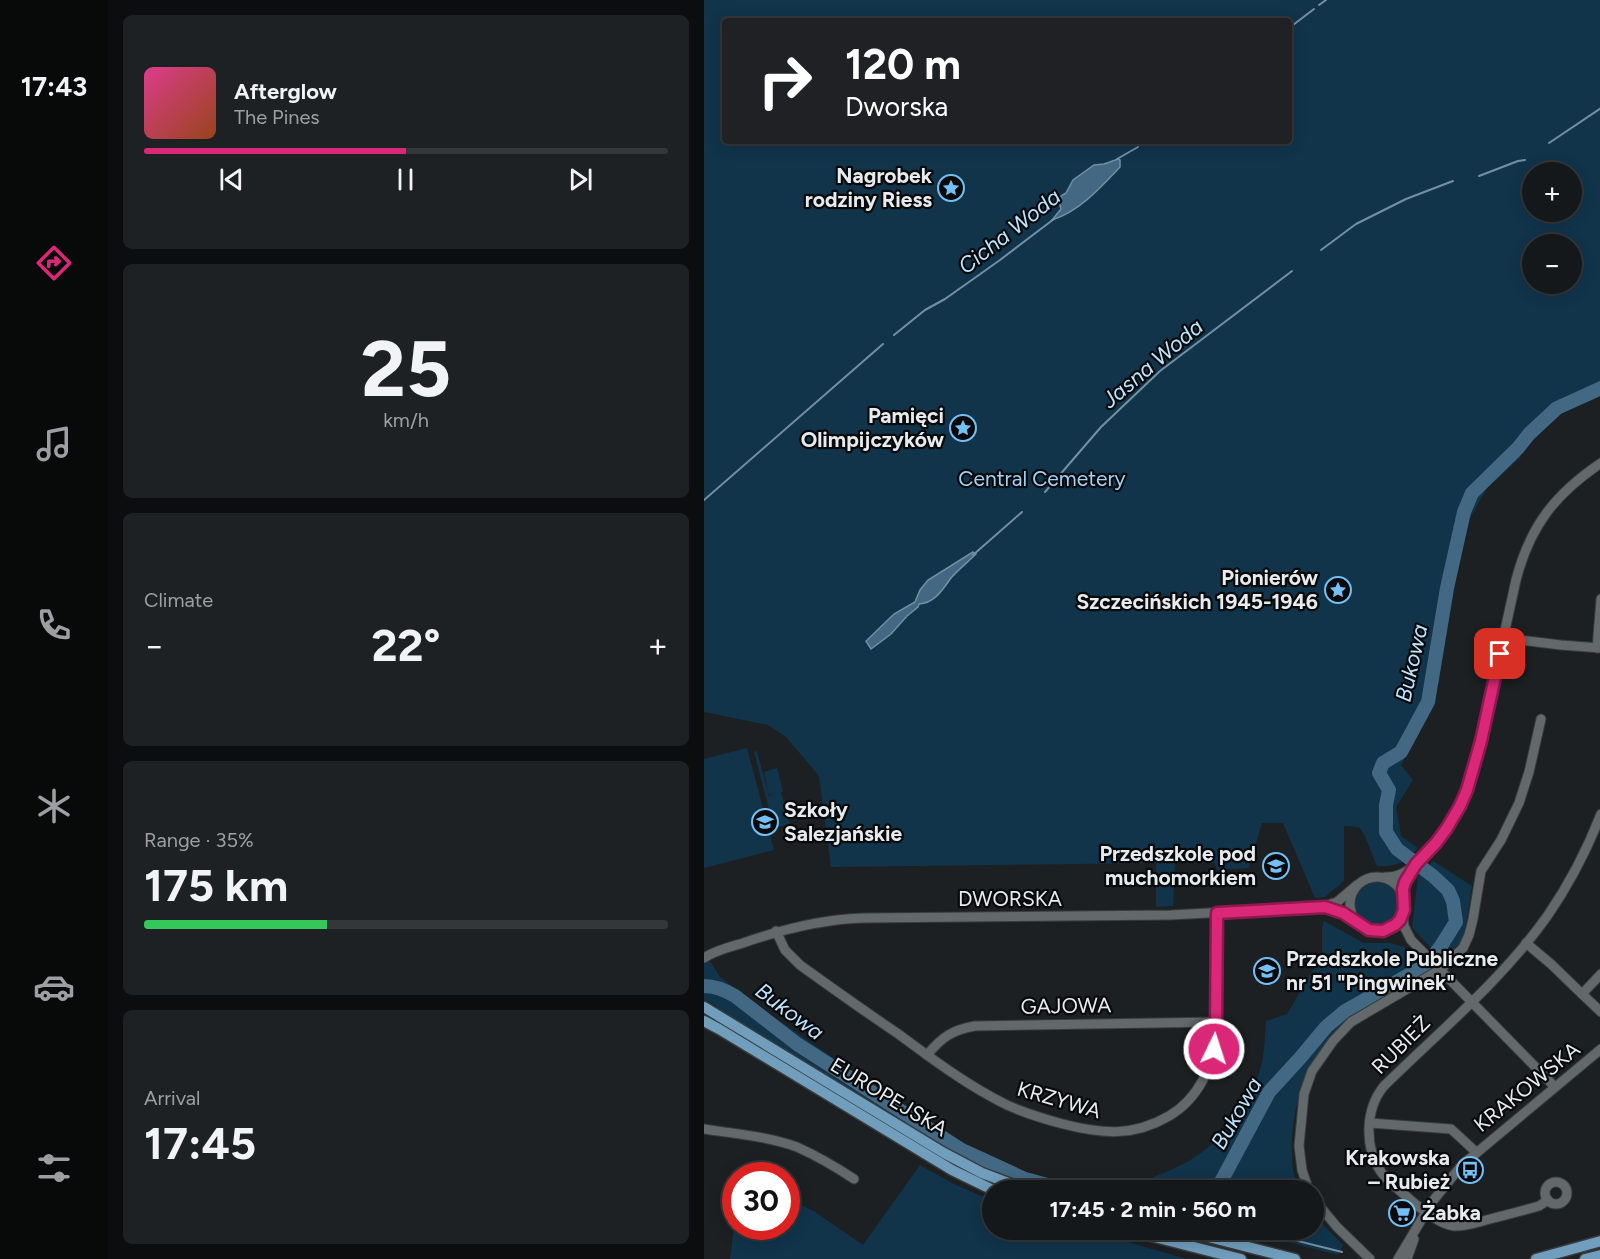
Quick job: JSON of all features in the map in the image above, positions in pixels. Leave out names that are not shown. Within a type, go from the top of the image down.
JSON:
[{"type":"main road","name":"EUROPEJSKA","points":[[704,1007],[944,1153],[1001,1180]]},
{"type":"main road","name":"EUROPEJSKA","points":[[704,1021],[952,1170],[982,1185]]},
{"type":"main road","points":[[1166,1240],[1241,1259]]},
{"type":"main road","points":[[1220,1240],[1295,1259]]},
{"type":"main road","points":[[1536,1259],[1601,1241]]},
{"type":"main road","points":[[1585,1259],[1601,1255]]},
{"type":"street","points":[[1411,940],[1404,926],[1405,882],[1416,864],[1447,828],[1467,790],[1481,741],[1520,564],[1534,531],[1545,513],[1559,496],[1601,463]]},
{"type":"street","points":[[1503,638],[1599,648],[1601,599]]},
{"type":"street","points":[[1306,1180],[1300,1162],[1299,1137],[1304,1094],[1309,1077],[1333,1041],[1351,1023],[1441,969],[1459,953],[1467,942],[1481,870],[1501,840],[1519,803],[1541,719]]},
{"type":"street","name":"RUBIEŻ","points":[[1548,1200],[1539,1206],[1463,1226],[1448,1224],[1426,1212],[1379,1170],[1371,1150],[1370,1123],[1375,1102],[1384,1086],[1471,1001],[1526,943],[1552,909],[1574,874],[1601,814]]},
{"type":"street","points":[[1416,864],[1397,876],[1372,877],[1362,881],[1351,894],[1352,914],[1358,923],[1369,930],[1399,934],[1411,940],[1555,1087]]},
{"type":"street","points":[[1385,878],[1397,885],[1404,897]]},
{"type":"street","name":"DWORSKA","points":[[704,958],[776,931],[814,923],[856,919],[1133,916],[1321,907],[1337,902],[1357,885]]},
{"type":"street","name":"DWORSKA","points":[[1321,907],[1338,911],[1358,923]]},
{"type":"street","name":"KRZYWA","points":[[776,931],[785,950],[795,962],[927,1055],[991,1096],[1021,1111],[1091,1130],[1123,1132],[1140,1129],[1177,1111],[1194,1094],[1204,1078],[1216,1039],[1217,913]]},
{"type":"street","points":[[1383,931],[1395,925],[1403,914]]},
{"type":"street","points":[[1526,943],[1601,1012]]},
{"type":"street","points":[[1583,994],[1601,974]]},
{"type":"street","name":"GAJOWA","points":[[927,1055],[947,1035],[975,1026],[1216,1023]]},
{"type":"street","name":"KRAKOWSKA","points":[[1398,1259],[1426,1212],[1454,1174],[1476,1152],[1601,1049]]},
{"type":"street","name":"KRAKOWSKA","points":[[1370,1123],[1451,1129],[1476,1152]]},
{"type":"street","points":[[704,1130],[766,1139],[795,1147],[829,1163],[854,1179]]},
{"type":"street","points":[[1324,1211],[1370,1259]]},
{"type":"street","name":"KRAKOWSKA","points":[[1409,1257],[1426,1212]]},
{"type":"green space","name":"Central Cemetery","points":[[704,0],[1600,0],[1600,388],[1557,408],[1529,434],[1520,458],[1487,488],[1469,520],[1459,561],[1439,681],[1431,710],[1401,765],[1413,780],[1396,807],[1401,836],[1418,848],[1408,858],[1396,865],[1377,866],[1359,827],[1344,826],[1344,881],[1325,897],[1315,898],[1283,823],[1262,823],[1249,868],[1217,870],[1215,863],[1175,863],[1173,906],[1156,907],[1156,863],[831,867],[819,776],[786,737],[768,725],[704,711]]},
{"type":"green space","points":[[747,748],[774,850],[704,868],[704,759]]},
{"type":"green space","points":[[757,751],[769,796],[776,793],[769,795],[764,772],[777,768],[790,824],[774,828],[754,752]]},
{"type":"green space","points":[[1433,861],[1472,886],[1464,936],[1457,949],[1444,961],[1412,928],[1418,877]]},
{"type":"green space","points":[[1376,881],[1392,888],[1399,904],[1392,920],[1376,927],[1360,920],[1353,904],[1360,888]]},
{"type":"green space","points":[[1324,921],[1364,943],[1391,943],[1404,947],[1424,972],[1347,1023],[1332,1037],[1309,1070],[1296,1108],[1293,1128],[1293,1169],[1296,1180],[1146,1180],[1187,1162],[1213,1143],[1235,1120],[1257,1077],[1263,1057],[1266,1021],[1287,1014],[1322,955]]},
{"type":"green space","points":[[710,961],[720,977],[909,1110],[984,1157],[1037,1175],[1036,1180],[1010,1179],[950,1152],[724,1014],[715,1005],[704,1000],[704,964]]},
{"type":"green space","points":[[920,1165],[982,1197],[982,1240],[1121,1240],[1187,1259],[730,1259],[732,1240],[800,1240],[800,1204],[863,1245]]},
{"type":"green space","points":[[1324,1225],[1343,1245],[1338,1255],[1280,1240],[1324,1240]]},
{"type":"shaded area","points":[[1118,159],[1120,167],[1098,190],[1072,211],[1052,220],[1061,209],[1059,202],[1061,196],[1066,193],[1073,180],[1094,165]]},
{"type":"shaded area","points":[[973,552],[976,554],[954,575],[938,595],[930,601],[919,604],[891,634],[871,649],[866,641],[894,614],[915,602],[920,590],[928,580]]},
{"type":"waterway","name":"Cicha Woda","points":[[1319,5],[1326,0]]},
{"type":"waterway","name":"Cicha Woda","points":[[1292,26],[1314,9]]},
{"type":"waterway","name":"Jasna Woda","points":[[1549,143],[1601,108]]},
{"type":"waterway","name":"Cicha Woda","points":[[1117,159],[1138,147]]},
{"type":"waterway","name":"Jasna Woda","points":[[1479,176],[1525,160]]},
{"type":"waterway","name":"Jasna Woda","points":[[1321,250],[1356,224],[1406,199],[1453,181]]},
{"type":"waterway","name":"Cicha Woda","points":[[894,335],[925,310],[945,299],[1054,219]]},
{"type":"waterway","name":"Jasna Woda","points":[[1045,492],[1101,427],[1160,371],[1292,271]]},
{"type":"waterway","name":"Cicha Woda","points":[[704,500],[883,344]]},
{"type":"waterway","name":"Bukowa","points":[[1222,1180],[1269,1092],[1326,1027],[1345,1011],[1426,965],[1456,922],[1453,901],[1448,890],[1397,849],[1386,832],[1386,805],[1389,790],[1379,773],[1383,763],[1401,752],[1428,702],[1447,588],[1464,512],[1472,493],[1557,408],[1601,388]]},
{"type":"waterway","name":"Jasna Woda","points":[[973,555],[1022,512]]},
{"type":"waterway","name":"Bukowa","points":[[704,986],[720,989],[735,996],[797,1044],[960,1149],[1029,1180]]},
{"type":"waterway","points":[[1294,1240],[1342,1252]]},
{"type":"place","name":"Nagrobek rodziny Riess","points":[[951,188]]},
{"type":"place","name":"Pamięci Olimpijczyków","points":[[963,428]]},
{"type":"place","name":"Pionierów Szczecińskich 1945-1946","points":[[1338,590]]},
{"type":"place","name":"Szkoły Salezjańskie","points":[[765,822]]},
{"type":"place","name":"Przedszkole pod muchomorkiem","points":[[1276,866]]},
{"type":"place","name":"Przedszkole Publiczne nr 51 \"Pingwinek\"","points":[[1267,971]]},
{"type":"place","name":"Krakowska – Rubież","points":[[1470,1170]]},
{"type":"place","name":"Żabka","points":[[1402,1213]]},
{"type":"route","points":[[1214,1049],[1217,913],[1325,907],[1343,913],[1369,930],[1383,931],[1395,925],[1404,910],[1405,882],[1416,864],[1447,828],[1467,790],[1475,768],[1500,654]]}]
